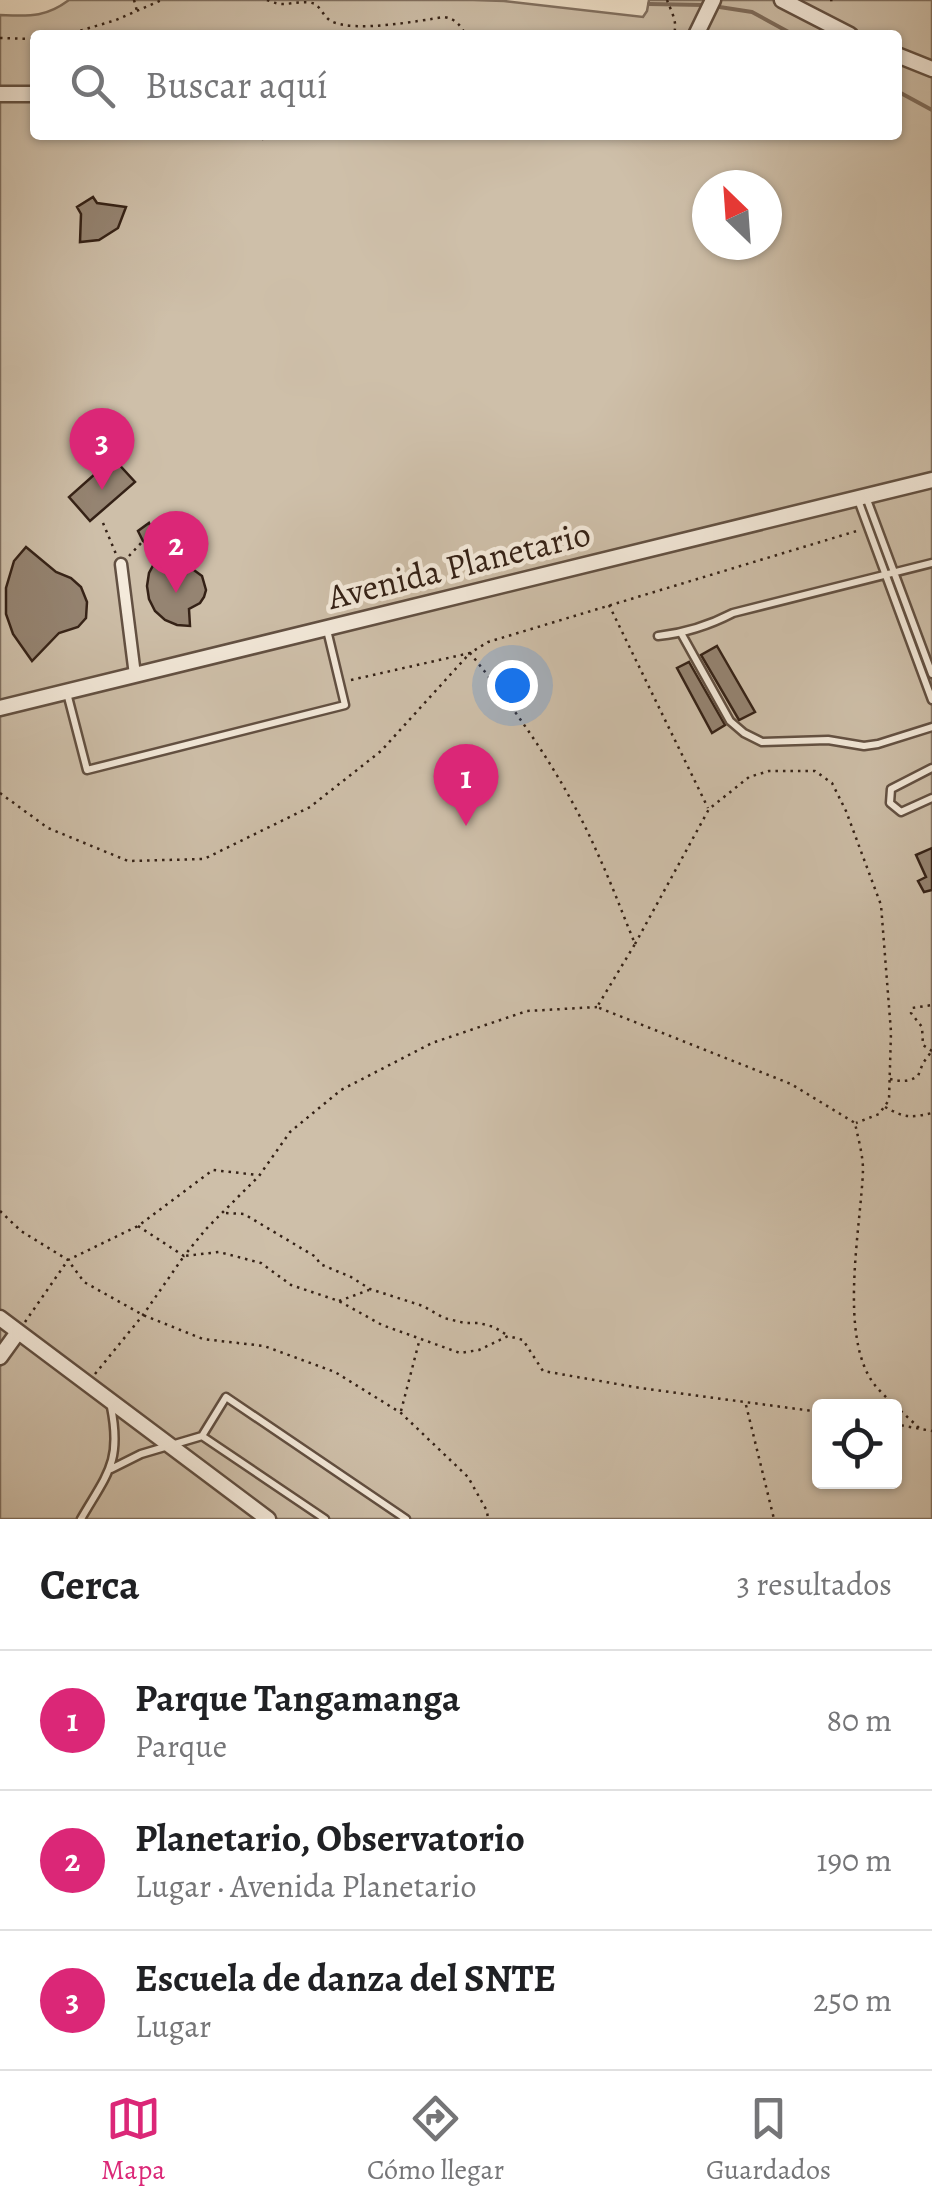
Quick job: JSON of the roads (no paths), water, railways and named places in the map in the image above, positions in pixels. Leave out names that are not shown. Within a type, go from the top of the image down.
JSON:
[{"type":"street","points":[[782,0],[840,30]]},
{"type":"street","points":[[698,30],[711,4]]},
{"type":"street","points":[[902,57],[932,70]]},
{"type":"street","points":[[0,94],[30,94]]},
{"type":"street","name":"Avenida Planetario","points":[[0,708],[932,480]]},
{"type":"street","points":[[121,564],[135,675]]},
{"type":"street","points":[[0,1318],[268,1519]]},
{"type":"street","points":[[0,1357],[18,1332]]},
{"type":"lane","points":[[862,497],[868,528],[932,674]]},
{"type":"lane","points":[[862,497],[932,700]]},
{"type":"lane","points":[[658,636],[682,634],[710,626],[733,613],[932,563]]},
{"type":"lane","points":[[67,692],[87,770],[345,704],[326,628]]},
{"type":"lane","points":[[682,634],[730,721],[762,742],[828,740],[864,746],[932,727]]},
{"type":"lane","points":[[932,768],[890,790],[890,803],[901,812],[932,798]]},
{"type":"lane","points":[[111,1469],[141,1454],[202,1436],[226,1397],[406,1519]]},
{"type":"lane","points":[[80,1519],[111,1469],[116,1443],[110,1400]]},
{"type":"lane","points":[[202,1436],[326,1519]]},
{"type":"waterway","points":[[649,4],[704,5]]},
{"type":"waterway","points":[[713,6],[752,12],[785,30]]},
{"type":"waterway","points":[[902,94],[932,110]]},
{"type":"place","name":"Escuela de danza del SNTE","points":[[102,490]]},
{"type":"place","name":"Planetario, Observatorio","points":[[176,593]]},
{"type":"place","name":"Parque Tangamanga","points":[[466,826]]}]
